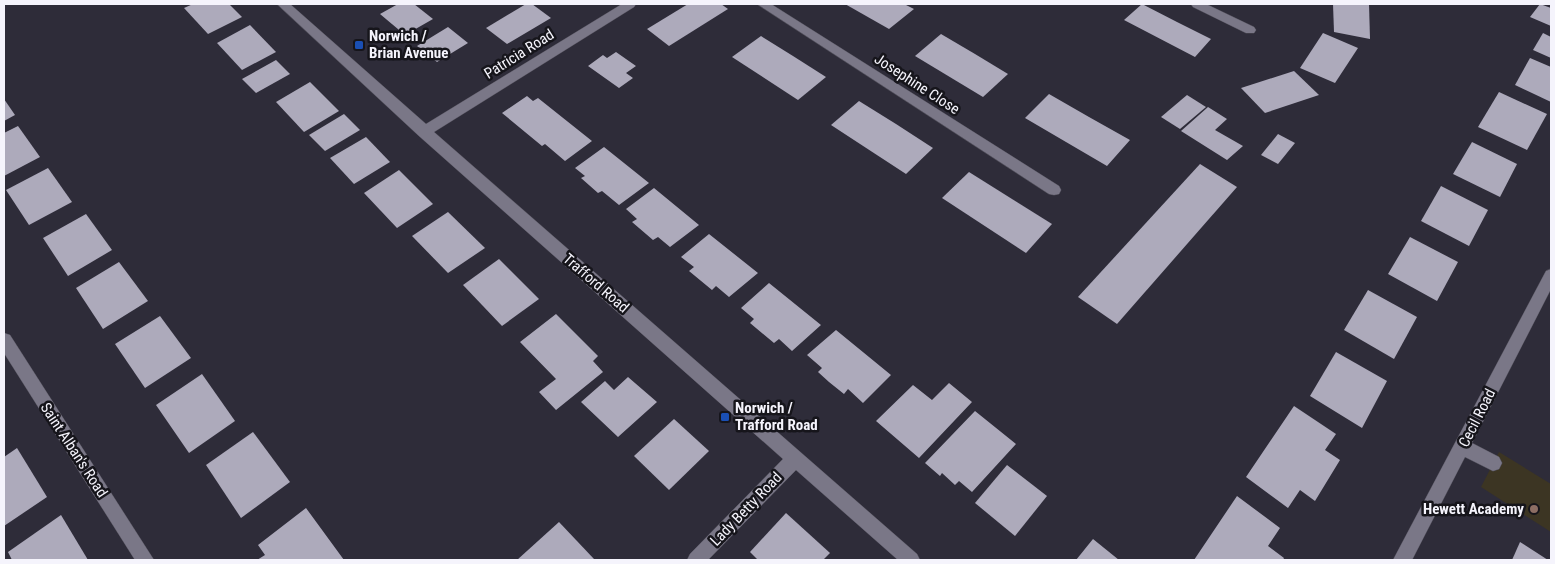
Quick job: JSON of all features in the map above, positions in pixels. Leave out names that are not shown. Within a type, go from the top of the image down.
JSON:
[{"type":"street","name":"Trafford Road","points":[[283,4],[424,132],[911,560]]},
{"type":"street","name":"Patricia Road","points":[[424,132],[630,4]]},
{"type":"street","name":"Josephine Close","points":[[763,4],[1054,190]]},
{"type":"street","points":[[1197,4],[1250,30]]},
{"type":"street","name":"Cecil Road","points":[[1402,560],[1551,275]]},
{"type":"street","name":"Saint Alban's Road","points":[[4,340],[144,560]]},
{"type":"street","points":[[1462,447],[1493,463]]},
{"type":"street","name":"Lady Betty Road","points":[[696,560],[796,458]]},
{"type":"shaded area","name":"Hewett Academy","points":[[1499,452],[1551,484],[1551,532],[1481,487]]},
{"type":"building","points":[[193,4],[229,4],[242,17],[208,34],[184,8]]},
{"type":"building","points":[[398,4],[414,4],[433,19],[405,35],[380,14]]},
{"type":"building","points":[[526,4],[532,4],[551,18],[507,44],[486,28]]},
{"type":"building","points":[[688,4],[721,4],[728,9],[669,46],[647,29]]},
{"type":"building","points":[[845,4],[904,4],[914,9],[889,29]]},
{"type":"building","points":[[1142,4],[1211,39],[1195,57],[1124,20]]},
{"type":"building","points":[[1333,4],[1369,4],[1370,39],[1334,32]]},
{"type":"building","points":[[1540,4],[1551,8],[1551,26],[1530,17]]},
{"type":"building","points":[[250,25],[276,52],[242,70],[217,43]]},
{"type":"building","points":[[448,27],[468,43],[437,62],[417,46]]},
{"type":"building","points":[[1323,33],[1358,48],[1335,83],[1300,68]]},
{"type":"building","points":[[1543,33],[1551,37],[1551,58],[1533,50]]},
{"type":"building","points":[[941,34],[1008,74],[983,97],[915,56]]},
{"type":"building","points":[[761,36],[826,77],[798,100],[732,57]]},
{"type":"building","points":[[616,52],[636,66],[626,73],[633,78],[619,88],[588,66],[603,55],[607,58]]},
{"type":"building","points":[[1530,58],[1551,67],[1551,102],[1515,85]]},
{"type":"building","points":[[276,60],[290,74],[256,93],[242,79]]},
{"type":"building","points":[[1294,71],[1319,95],[1265,113],[1241,88]]},
{"type":"building","points":[[310,82],[339,111],[304,132],[276,102]]},
{"type":"building","points":[[1499,92],[1547,114],[1527,150],[1478,127]]},
{"type":"building","points":[[1049,94],[1130,140],[1107,166],[1025,118]]},
{"type":"building","points":[[1187,95],[1206,107],[1180,129],[1161,117]]},
{"type":"building","points":[[527,96],[533,101],[538,98],[592,141],[565,161],[545,144],[542,146],[502,113]]},
{"type":"building","points":[[4,99],[15,115],[4,121]]},
{"type":"building","points":[[859,101],[933,148],[906,174],[831,125]]},
{"type":"building","points":[[1208,107],[1227,119],[1215,130],[1243,146],[1227,160],[1181,131]]},
{"type":"building","points":[[344,114],[360,130],[325,151],[309,135]]},
{"type":"building","points":[[18,126],[40,157],[4,176],[4,133]]},
{"type":"building","points":[[1278,134],[1295,143],[1278,164],[1261,155]]},
{"type":"building","points":[[366,137],[390,162],[354,184],[330,158]]},
{"type":"building","points":[[1472,142],[1517,164],[1500,197],[1453,174]]},
{"type":"building","points":[[604,147],[649,183],[619,205],[602,191],[598,193],[581,178],[585,176],[575,168]]},
{"type":"building","points":[[1200,164],[1237,187],[1117,324],[1078,297]]},
{"type":"building","points":[[48,168],[72,202],[29,225],[6,190]]},
{"type":"building","points":[[399,170],[433,204],[397,228],[364,193]]},
{"type":"building","points":[[969,172],[1052,224],[1026,253],[942,198]]},
{"type":"building","points":[[1441,186],[1488,210],[1469,246],[1421,221]]},
{"type":"building","points":[[654,188],[699,225],[670,247],[658,237],[653,240],[632,222],[637,219],[626,209]]},
{"type":"building","points":[[448,212],[485,248],[448,273],[412,236]]},
{"type":"building","points":[[86,214],[112,250],[68,276],[43,238]]},
{"type":"building","points":[[709,234],[758,273],[729,297],[716,286],[712,290],[689,271],[694,267],[681,257]]},
{"type":"building","points":[[1410,237],[1458,262],[1437,301],[1388,274]]},
{"type":"building","points":[[499,259],[539,299],[502,326],[463,285]]},
{"type":"building","points":[[119,262],[148,301],[103,329],[76,288]]},
{"type":"building","points":[[769,283],[821,325],[792,351],[779,339],[774,343],[750,323],[754,319],[741,308]]},
{"type":"building","points":[[1368,290],[1417,317],[1394,359],[1344,330]]},
{"type":"building","points":[[556,314],[598,356],[593,361],[603,372],[556,410],[539,392],[556,379],[520,342]]},
{"type":"building","points":[[160,316],[191,358],[145,388],[115,344]]},
{"type":"building","points":[[836,330],[891,375],[863,403],[848,389],[844,394],[829,382],[818,372],[822,368],[807,355]]},
{"type":"building","points":[[1336,352],[1387,381],[1362,428],[1310,396]]},
{"type":"building","points":[[202,374],[235,421],[189,453],[156,405]]},
{"type":"building","points":[[628,377],[657,402],[618,437],[581,402],[605,381],[614,390]]},
{"type":"building","points":[[949,383],[972,402],[919,458],[876,421],[913,385],[932,400]]},
{"type":"building","points":[[1294,406],[1336,434],[1325,450],[1340,460],[1315,501],[1300,490],[1288,508],[1246,477]]},
{"type":"building","points":[[975,411],[1016,444],[972,492],[959,481],[955,485],[942,473],[940,476],[925,463]]},
{"type":"building","points":[[674,419],[709,451],[669,490],[634,456]]},
{"type":"building","points":[[253,432],[290,482],[241,518],[206,465]]},
{"type":"building","points":[[17,448],[47,497],[4,526],[4,457]]},
{"type":"building","points":[[1007,465],[1047,496],[1015,536],[975,503]]},
{"type":"building","points":[[1237,496],[1280,528],[1268,546],[1284,558],[1283,560],[1194,560]]},
{"type":"building","points":[[306,508],[344,560],[257,560],[265,555],[258,545]]},
{"type":"building","points":[[786,513],[830,553],[823,560],[758,560],[750,552]]},
{"type":"building","points":[[61,515],[88,560],[12,560],[8,552]]},
{"type":"building","points":[[559,522],[593,560],[517,560]]},
{"type":"building","points":[[1093,539],[1119,560],[1076,560]]},
{"type":"building","points":[[1520,542],[1548,560],[1512,560]]},
{"type":"place","name":"Norwich / Brian Avenue","points":[[359,45]]},
{"type":"place","name":"Norwich / Trafford Road","points":[[725,417]]},
{"type":"place","name":"Hewett Academy","points":[[1534,509]]}]
